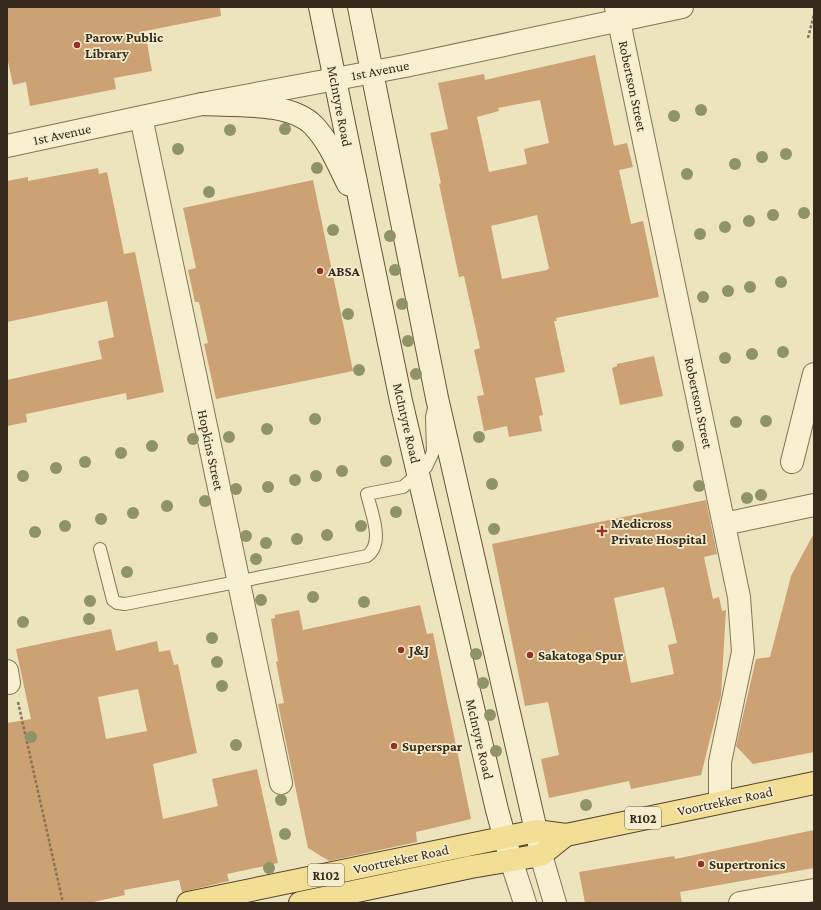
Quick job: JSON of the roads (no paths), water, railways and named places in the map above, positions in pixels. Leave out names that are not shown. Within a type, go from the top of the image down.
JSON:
[{"type":"main road","name":"Voortrekker Road","points":[[188,903],[536,831],[566,835],[814,783]]},
{"type":"main road","name":"Voortrekker Road","points":[[300,903],[542,855],[566,835]]},
{"type":"street","name":"McIntyre Road","points":[[320,7],[401,401],[495,803],[525,903]]},
{"type":"street","points":[[359,7],[437,398],[536,831],[555,903]]},
{"type":"street","name":"1st Avenue","points":[[7,146],[202,104],[372,71],[618,13],[682,7]]},
{"type":"street","name":"Robertson Street","points":[[618,13],[740,597],[743,652],[720,762],[720,802]]},
{"type":"street","points":[[202,104],[272,108],[292,113],[305,119],[314,126],[327,143],[361,210]]},
{"type":"street","name":"Hopkins Street","points":[[141,117],[281,783]]},
{"type":"street","points":[[792,462],[814,374]]},
{"type":"street","points":[[724,524],[814,505]]},
{"type":"street","points":[[740,903],[814,890]]},
{"type":"lane","points":[[100,549],[112,600],[125,604],[366,556],[372,552],[376,542],[367,494],[403,486],[419,474],[431,458],[433,445],[432,418],[437,398]]},
{"type":"place","name":"Parow Public Library","points":[[77,45]]},
{"type":"place","name":"ABSA","points":[[320,271]]},
{"type":"place","name":"Medicross Private Hospital","points":[[602,531]]},
{"type":"place","name":"J&J","points":[[401,650]]},
{"type":"place","name":"Sakatoga Spur","points":[[530,655]]},
{"type":"place","name":"Superspar","points":[[394,746]]},
{"type":"place","name":"Supertronics","points":[[701,864]]}]
